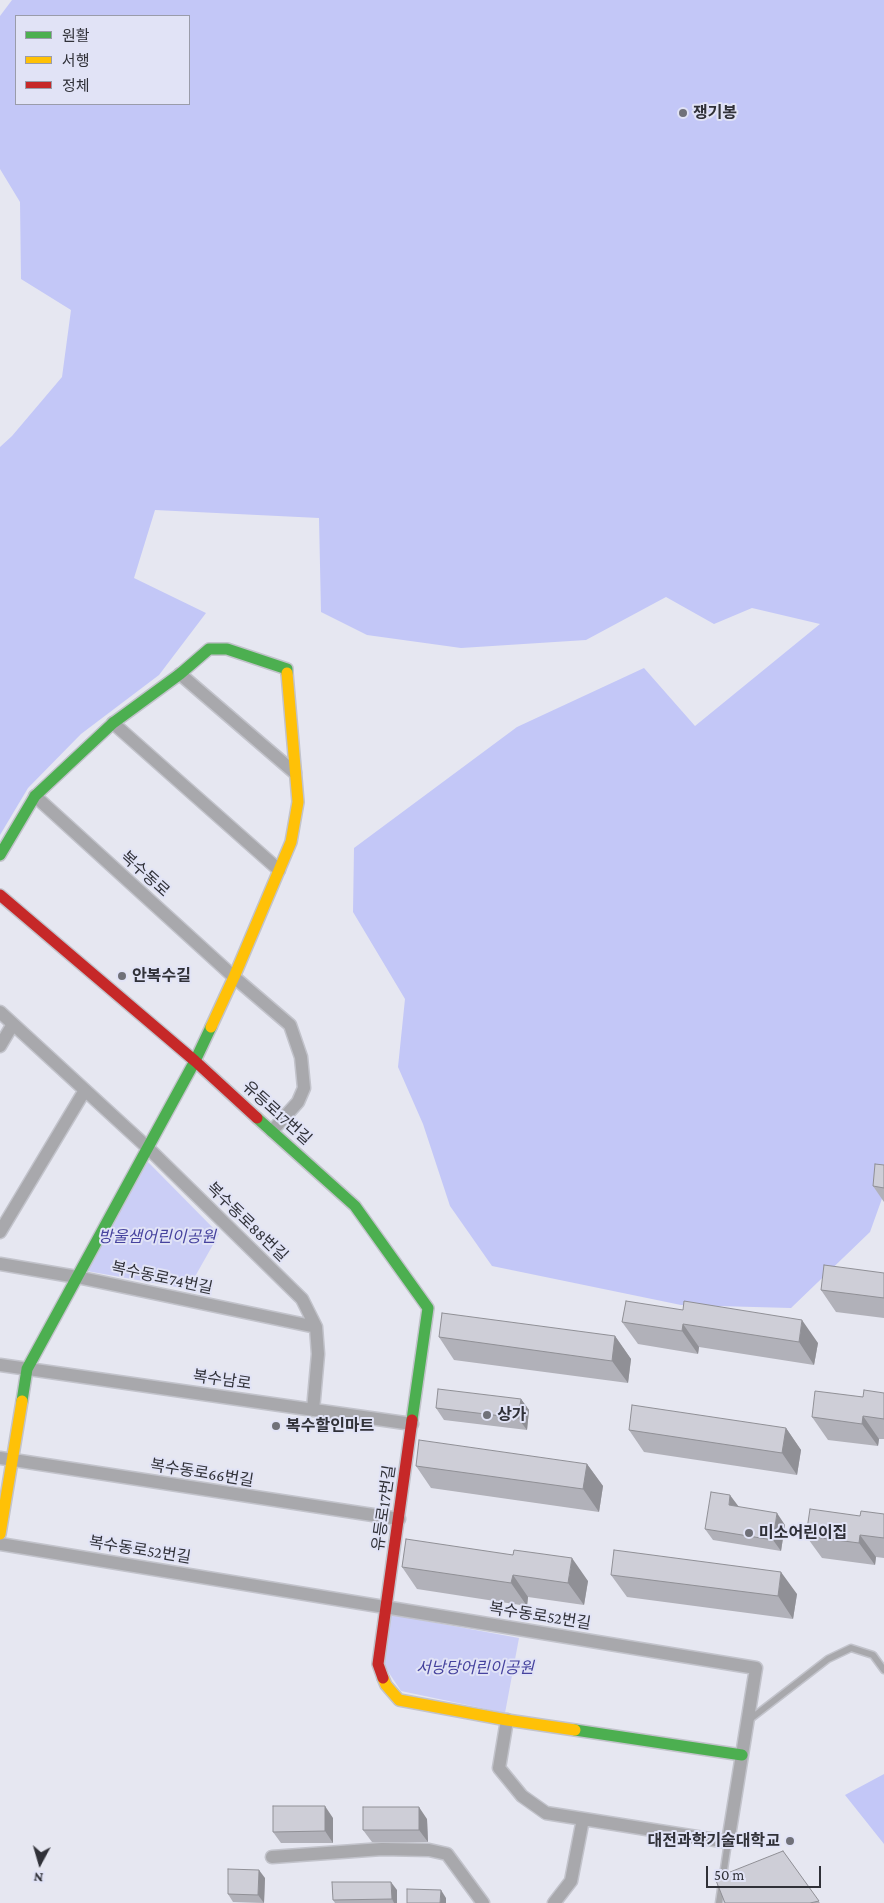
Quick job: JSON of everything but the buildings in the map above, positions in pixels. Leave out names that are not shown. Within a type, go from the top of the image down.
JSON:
[{"type":"street","points":[[0,855],[35,796],[113,723],[180,674],[209,649],[227,649],[287,669],[298,802],[291,842],[234,977],[195,1061],[27,1369],[6,1459],[0,1534]]},
{"type":"street","points":[[180,674],[295,773]]},
{"type":"street","points":[[113,723],[279,870]]},
{"type":"street","name":"복수동로","points":[[35,796],[234,977],[290,1025],[301,1057],[304,1088],[298,1102],[272,1131]]},
{"type":"street","name":"유등로17번길","points":[[0,895],[195,1061],[355,1206],[428,1308],[378,1664],[386,1685],[399,1700],[507,1720],[742,1755]]},
{"type":"street","name":"복수동로88번길","points":[[0,1012],[148,1148],[302,1299],[316,1327],[318,1354],[313,1410]]},
{"type":"street","points":[[0,1046],[13,1024]]},
{"type":"street","points":[[0,1232],[85,1090]]},
{"type":"street","name":"복수동로74번길","points":[[0,1264],[77,1277],[316,1327]]},
{"type":"street","name":"복수남로","points":[[0,1365],[412,1424]]},
{"type":"street","name":"복수동로66번길","points":[[6,1459],[399,1519]]},
{"type":"street","name":"복수동로52번길","points":[[0,1544],[756,1668],[728,1842]]},
{"type":"street","points":[[507,1720],[499,1768],[522,1796],[546,1813],[728,1842]]},
{"type":"street","points":[[554,1903],[571,1881],[583,1818]]},
{"type":"street","points":[[272,1857],[382,1849],[429,1850],[447,1854],[483,1903]]},
{"type":"lane","points":[[748,1720],[828,1659],[851,1648],[873,1655],[884,1670]]},
{"type":"lane","points":[[718,1903],[728,1842]]},
{"type":"green space","name":"방울샘어린이공원","points":[[148,1162],[219,1234],[188,1289],[81,1270]]},
{"type":"green space","name":"서낭당어린이공원","points":[[388,1614],[519,1638],[505,1713],[401,1691],[383,1664]]},
{"type":"shaded area","points":[[12,0],[884,0],[884,1193],[870,1232],[791,1308],[681,1305],[492,1266],[450,1206],[423,1124],[398,1067],[405,999],[353,912],[354,848],[517,727],[644,668],[695,726],[820,624],[752,608],[714,624],[666,597],[586,640],[461,648],[367,635],[321,612],[319,518],[155,510],[134,578],[206,613],[159,675],[81,734],[28,788],[0,835],[0,447],[12,436],[62,377],[71,310],[21,279],[20,202],[0,169],[0,16]]},
{"type":"shaded area","points":[[884,1774],[884,1844],[845,1795]]},
{"type":"traffic: fast","points":[[0,855],[35,796],[113,723],[180,674],[209,649],[227,649],[287,669],[287,673]]},
{"type":"traffic: fast","points":[[22,1401],[27,1369],[195,1061],[211,1027]]},
{"type":"traffic: fast","points":[[257,1118],[355,1206],[428,1308],[412,1420]]},
{"type":"traffic: fast","points":[[575,1730],[742,1755]]},
{"type":"traffic: slow","points":[[211,1027],[291,842],[298,802],[287,673]]},
{"type":"traffic: slow","points":[[0,1534],[22,1401]]},
{"type":"traffic: slow","points":[[383,1678],[386,1685],[399,1700],[507,1720],[575,1730]]},
{"type":"traffic: jam","points":[[0,895],[195,1061],[257,1118]]},
{"type":"traffic: jam","points":[[383,1678],[378,1664],[412,1420]]},
{"type":"place","name":"쟁기봉","points":[[683,113]]},
{"type":"place","name":"안복수길","points":[[122,976]]},
{"type":"place","name":"상가","points":[[487,1415]]},
{"type":"place","name":"복수할인마트","points":[[276,1426]]},
{"type":"place","name":"미소어린이집","points":[[749,1533]]},
{"type":"place","name":"대전과학기술대학교","points":[[790,1841]]}]
